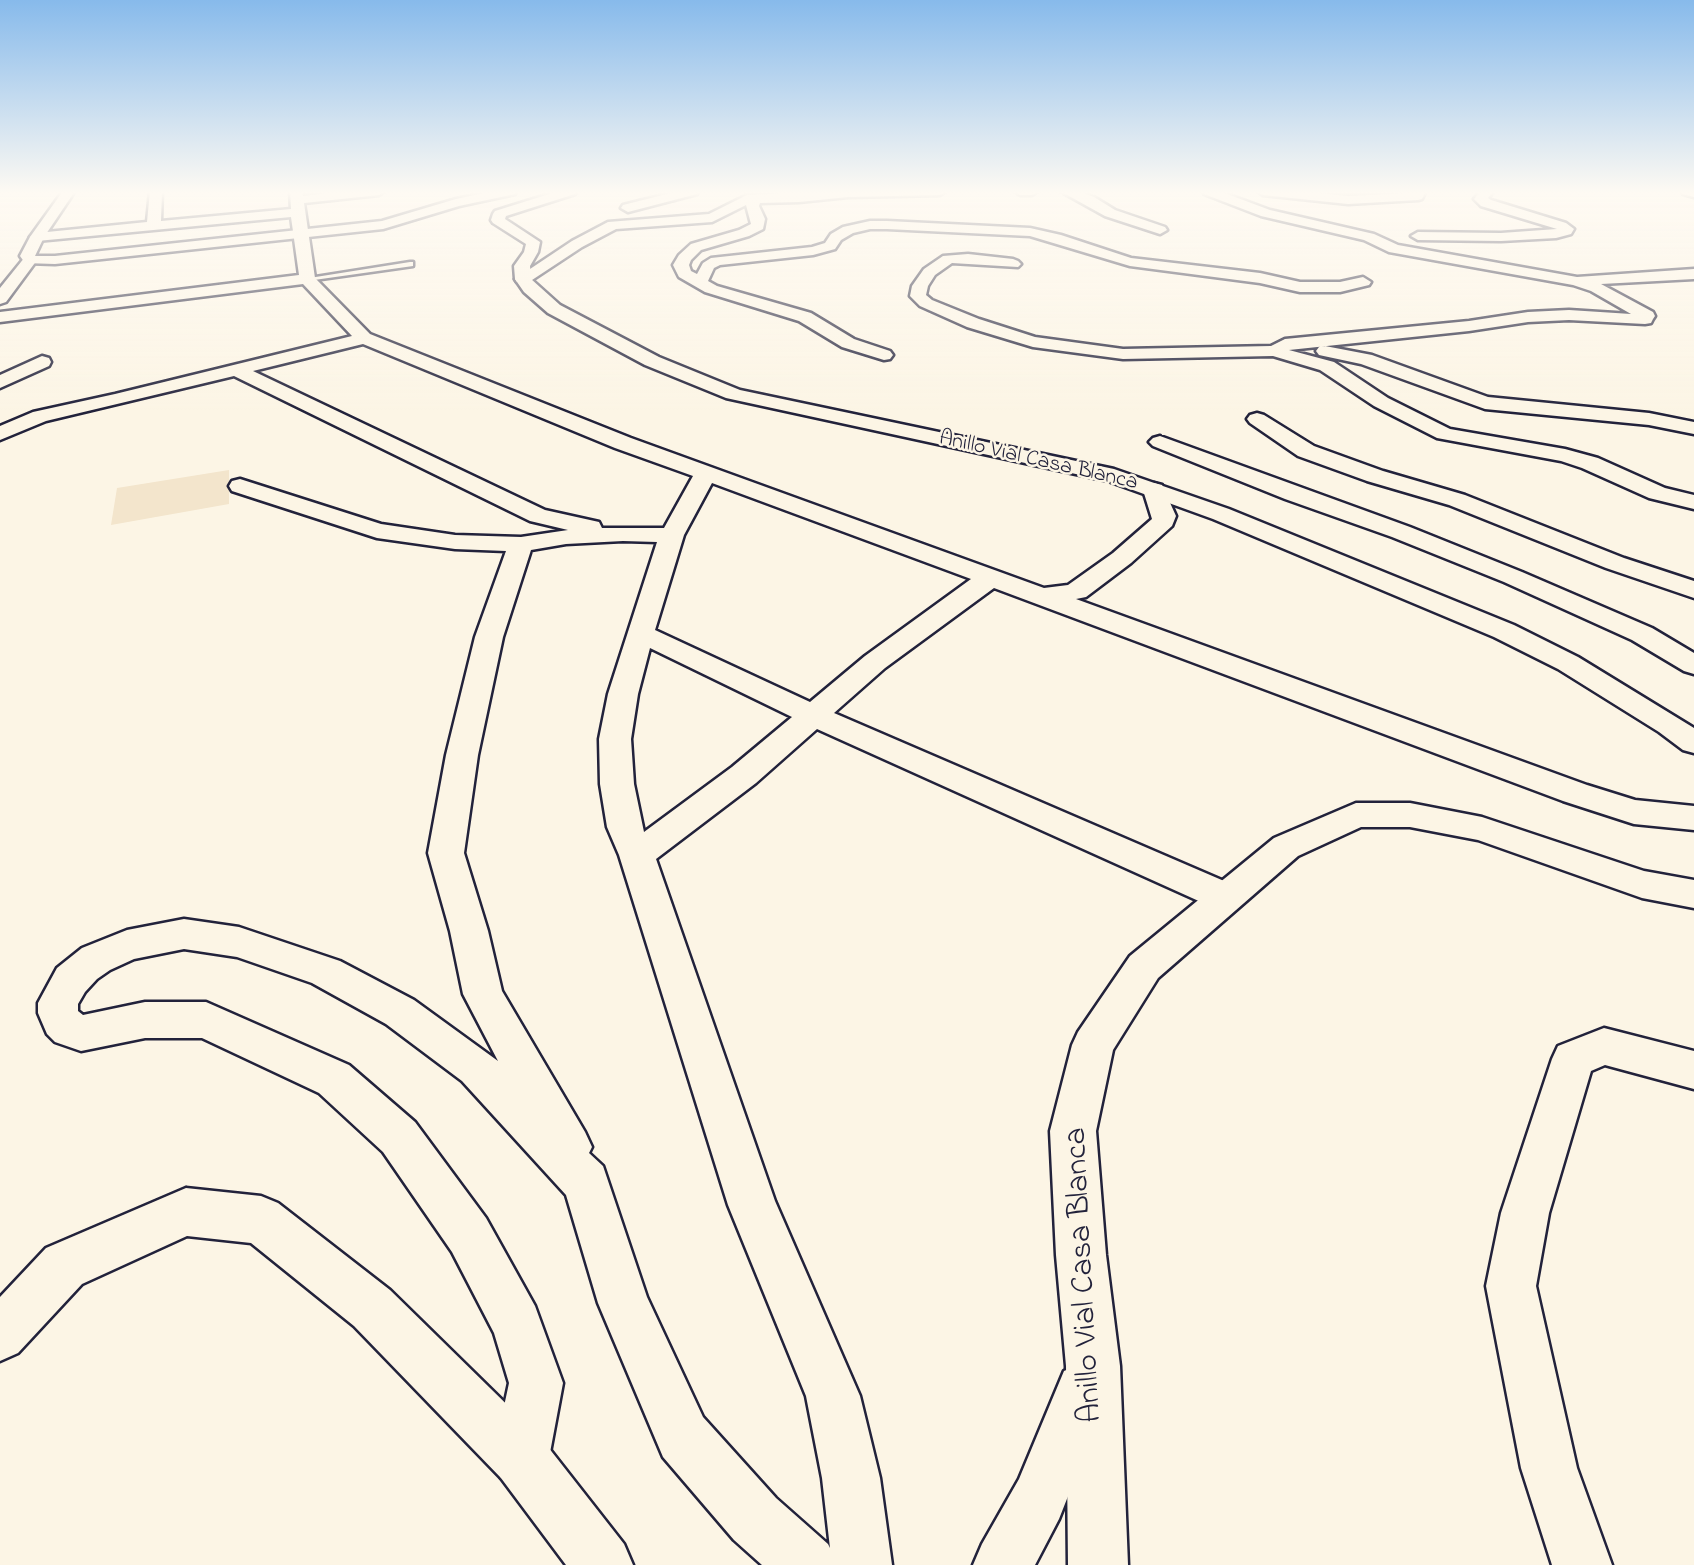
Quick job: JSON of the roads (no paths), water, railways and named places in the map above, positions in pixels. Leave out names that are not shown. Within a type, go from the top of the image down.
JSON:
[{"type":"street","points":[[0,299],[27,264]]},
{"type":"street","points":[[305,264],[307,279],[364,338],[623,443],[1606,804],[1634,812],[1694,818]]},
{"type":"street","points":[[523,264],[520,272],[523,279],[546,264]]},
{"type":"street","points":[[681,264],[684,274],[694,281],[738,299],[805,317],[848,343],[884,355]]},
{"type":"street","points":[[694,281],[702,277],[711,264]]},
{"type":"street","points":[[941,264],[929,272],[920,286],[918,296],[926,303],[973,323],[1052,346],[1123,354],[1280,348],[1527,317],[1569,315],[1645,319],[1647,316],[1597,288],[1576,281],[1480,264]]},
{"type":"street","points":[[1154,264],[1260,278],[1300,286],[1340,287],[1363,282]]},
{"type":"street","points":[[1576,281],[1694,274]]},
{"type":"street","points":[[0,317],[307,279]]},
{"type":"street","name":"Anillo Vial Casa Blanca","points":[[523,279],[530,289],[554,309],[580,324],[652,362],[733,394],[1114,477],[1253,527],[1504,631],[1568,663],[1670,724],[1694,742]]},
{"type":"street","points":[[0,434],[40,416],[364,338]]},
{"type":"street","points":[[1280,348],[1366,359],[1485,403],[1649,419],[1694,428]]},
{"type":"street","points":[[1280,348],[1327,366],[1381,402],[1444,434],[1565,455],[1590,463],[1649,490],[1694,502]]},
{"type":"street","points":[[0,382],[42,362]]},
{"type":"street","points":[[236,370],[538,516],[623,534]]},
{"type":"street","points":[[1257,419],[1306,451],[1375,476],[1457,500],[1615,563],[1694,590]]},
{"type":"street","points":[[1160,442],[1273,487],[1401,532],[1513,577],[1642,634],[1694,665]]},
{"type":"street","points":[[706,473],[672,535],[640,633],[623,694],[615,739],[617,784],[624,827],[637,855],[752,1205],[833,1396],[851,1478],[862,1565]]},
{"type":"street","points":[[240,486],[377,531],[455,542],[521,544],[566,537],[623,534],[672,535]]},
{"type":"street","points":[[1040,596],[1077,591],[1122,558],[1164,521],[1154,490]]},
{"type":"street","points":[[521,544],[489,638],[462,755],[446,853],[469,931],[483,994],[586,1182],[624,1303],[683,1437],[755,1519],[807,1565]]},
{"type":"street","points":[[637,855],[744,775],[875,662],[990,578]]},
{"type":"street","points":[[640,633],[812,715],[1225,897]]},
{"type":"street","name":"Anillo Vial Casa Blanca","points":[[1098,1565],[1093,1366],[1081,1255],[1073,1131],[1093,1045],[1144,967],[1286,847],[1356,815],[1410,815],[1482,829],[1642,884],[1694,894]]},
{"type":"street","points":[[521,1458],[536,1383],[517,1324],[469,1235],[399,1137],[334,1079],[206,1020],[145,1020],[81,1033],[70,1029],[62,1022],[58,1013],[58,1003],[71,980],[83,968],[96,959],[127,945],[184,934],[250,945],[326,972],[400,1012],[477,1068],[586,1182]]},
{"type":"street","points":[[1582,1565],[1549,1468],[1511,1286],[1525,1213],[1572,1059],[1604,1046],[1694,1070]]},
{"type":"street","points":[[0,1335],[64,1266],[186,1212],[261,1220],[372,1308],[521,1458],[603,1565]]},
{"type":"street","points":[[1003,1565],[1038,1500],[1093,1366]]},
{"type":"lane","points":[[307,279],[410,264]]}]
